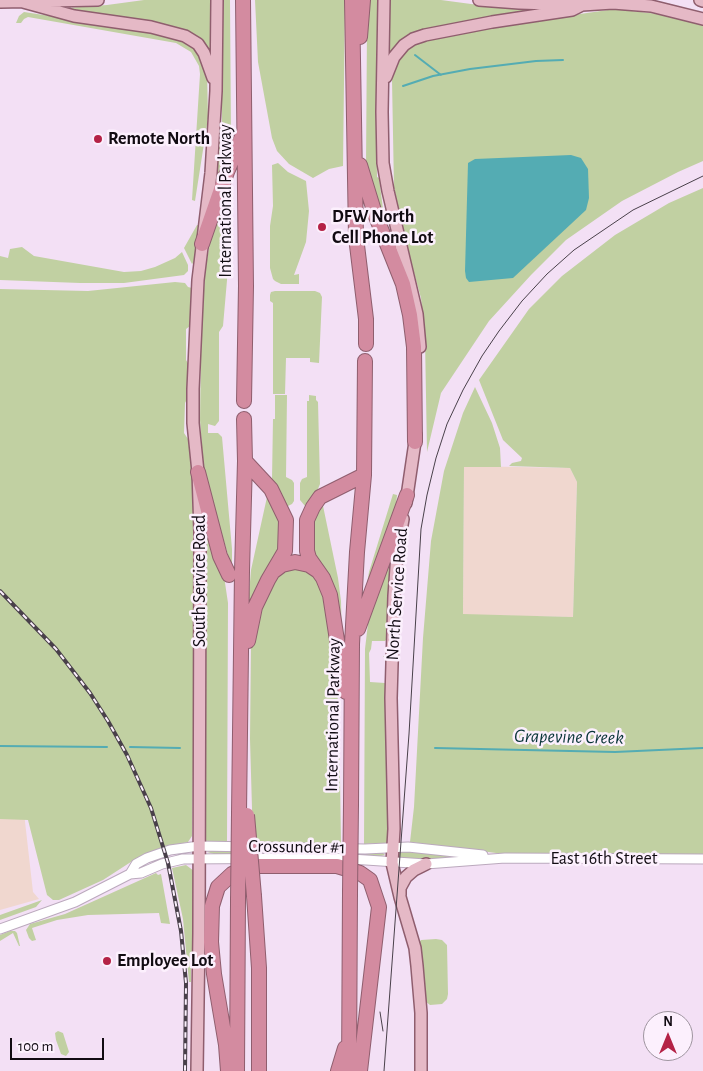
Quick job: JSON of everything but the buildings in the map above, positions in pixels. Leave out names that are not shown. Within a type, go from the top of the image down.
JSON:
[{"type":"highway","name":"International Parkway","points":[[243,0],[245,129],[244,401]]},
{"type":"highway","points":[[352,0],[356,237],[366,319],[366,344]]},
{"type":"highway","points":[[354,74],[361,32],[363,0]]},
{"type":"highway","points":[[202,244],[227,172],[245,129]]},
{"type":"highway","points":[[354,142],[375,214],[403,284],[410,315],[410,382],[414,402],[415,442]]},
{"type":"highway","name":"International Parkway","points":[[349,1071],[352,644],[357,552],[364,475],[365,361]]},
{"type":"highway","points":[[244,419],[240,795],[254,896],[259,968],[258,1071]]},
{"type":"highway","points":[[241,671],[254,612],[261,594],[285,551],[286,520],[271,489],[245,462]]},
{"type":"highway","points":[[198,472],[215,532],[215,540],[229,575],[241,627]]},
{"type":"highway","points":[[351,707],[343,679],[330,595],[308,552],[307,520],[320,497],[364,475]]},
{"type":"highway","points":[[352,644],[407,496]]},
{"type":"highway","points":[[283,513],[310,513]]},
{"type":"highway","points":[[274,571],[287,563],[295,562],[309,565],[319,571]]},
{"type":"highway","points":[[237,1071],[238,900],[243,814]]},
{"type":"highway","points":[[228,1071],[211,942],[212,906],[218,886],[232,874],[258,866],[337,866],[360,872],[370,880],[379,907],[360,1071]]},
{"type":"highway","points":[[338,1071],[349,1040]]},
{"type":"main road","points":[[0,2],[98,0]]},
{"type":"main road","name":"South Service Road","points":[[197,1071],[200,532],[198,472],[194,442],[194,335],[202,244],[211,173],[216,92],[217,0]]},
{"type":"main road","name":"North Service Road","points":[[384,0],[383,164],[414,298],[419,328],[420,398],[397,554],[391,698],[394,848],[392,862],[417,966],[421,1071]]},
{"type":"main road","points":[[479,0],[582,5],[651,3],[703,19]]},
{"type":"main road","points":[[23,2],[74,16],[151,27],[185,36],[198,44],[204,52],[216,92]]},
{"type":"main road","points":[[382,88],[394,57],[413,39],[492,22],[572,10],[582,5]]},
{"type":"main road","points":[[400,897],[400,888],[406,877],[414,870],[426,864]]},
{"type":"street","name":"Crossunder #1","points":[[130,874],[136,864],[147,858],[170,850],[199,846],[394,848]]},
{"type":"street","name":"East 16th Street","points":[[394,848],[422,847],[506,858]]},
{"type":"street","name":"Crossunder #1","points":[[130,874],[141,873],[162,864],[183,859],[199,858],[336,858],[392,862]]},
{"type":"street","name":"East 16th Street","points":[[392,862],[426,864],[506,858],[703,860]]},
{"type":"street","points":[[0,929],[75,902],[130,874]]},
{"type":"shaded area","points":[[464,466],[570,468],[577,482],[573,617],[463,615]]},
{"type":"shaded area","points":[[0,804],[23,804],[33,892],[39,899],[0,910]]},
{"type":"green space","points":[[144,0],[211,0],[211,57],[182,29],[67,11],[67,8]]},
{"type":"green space","points":[[221,0],[230,0],[231,135],[222,176],[209,213],[218,129],[222,129]]},
{"type":"green space","points":[[255,0],[345,0],[343,166],[329,169],[313,178],[289,164],[277,151],[272,138],[258,62]]},
{"type":"green space","points":[[369,0],[381,0],[376,107],[377,177],[379,178],[383,209],[385,209],[391,244],[366,166],[367,27]]},
{"type":"green space","points":[[389,0],[441,0],[535,10],[536,13],[427,30],[389,58]]},
{"type":"green space","points":[[615,9],[658,14],[703,25],[703,161],[622,201],[566,240],[531,275],[489,321],[441,393],[427,452],[425,339],[421,298],[394,188],[392,80],[399,58],[413,45],[438,37],[489,27]]},
{"type":"green space","points":[[24,12],[180,36],[199,52],[207,72],[208,118],[195,201],[192,200],[200,74],[199,66],[191,52],[176,43],[28,17],[21,23],[16,23],[19,16]]},
{"type":"green space","points":[[278,163],[288,172],[306,181],[309,211],[306,242],[294,275],[299,274],[299,284],[281,284],[275,281],[270,268],[270,226],[273,206],[272,165]]},
{"type":"green space","points":[[227,183],[231,183],[230,246],[223,326],[219,332],[219,421],[215,426],[208,424],[208,433],[218,433],[222,437],[232,549],[232,569],[207,482],[203,461],[200,420],[201,344],[205,272],[211,236]]},
{"type":"green space","points":[[703,188],[703,855],[504,854],[410,842],[414,807],[423,638],[431,541],[444,471],[463,413],[475,387],[492,423],[500,448],[501,467],[464,467],[463,614],[573,617],[577,482],[570,468],[509,466],[512,463],[521,461],[522,458],[503,440],[479,380],[529,309],[562,276],[615,235],[669,203]]},
{"type":"green space","points":[[197,225],[199,225],[194,262],[192,264],[184,248]]},
{"type":"green space","points":[[22,247],[34,256],[124,272],[141,271],[155,267],[175,258],[182,252],[188,265],[188,271],[184,275],[124,283],[0,280],[0,256],[8,258],[10,249]]},
{"type":"green space","points":[[175,282],[185,283],[188,287],[192,288],[190,326],[186,329],[186,360],[189,365],[184,433],[188,439],[194,482],[197,644],[194,701],[192,836],[188,842],[137,858],[103,880],[59,900],[53,900],[47,895],[28,820],[0,819],[0,289],[88,291]]},
{"type":"green space","points":[[315,291],[320,293],[322,297],[319,363],[310,362],[310,358],[286,358],[285,394],[273,394],[273,303],[270,301],[270,295],[271,292]]},
{"type":"green space","points":[[275,395],[287,395],[286,477],[294,483],[294,501],[288,506],[284,504],[272,479]]},
{"type":"green space","points":[[309,395],[316,396],[318,402],[320,484],[315,496],[308,506],[305,506],[300,500],[300,483],[302,479],[307,477],[307,401],[309,401]]},
{"type":"green space","points":[[393,494],[397,495],[395,513],[366,589],[369,572]]},
{"type":"green space","points":[[267,497],[272,497],[282,515],[282,553],[247,618],[251,570]]},
{"type":"green space","points":[[322,501],[338,578],[341,601],[342,646],[311,554],[311,516]]},
{"type":"green space","points":[[204,515],[224,576],[228,603],[227,843],[207,842],[203,838]]},
{"type":"green space","points":[[392,555],[387,639],[385,641],[372,641],[369,653],[370,682],[385,683],[385,658],[383,656],[387,656],[388,843],[364,844],[365,649],[369,615]]},
{"type":"green space","points":[[288,567],[311,570],[324,588],[339,709],[341,843],[253,843],[250,739],[251,642],[253,627],[276,576]]},
{"type":"green space","points":[[398,849],[474,857],[398,861]]},
{"type":"green space","points":[[215,850],[382,852],[385,855],[377,857],[358,855],[214,854],[207,852]]},
{"type":"green space","points":[[186,865],[194,871],[195,922],[191,982],[189,982],[183,919],[172,868]]},
{"type":"green space","points":[[156,873],[158,875],[161,874],[170,924],[161,923],[159,913],[88,915],[57,920],[32,928],[36,940],[32,941],[29,938],[26,930],[30,924],[65,914]]},
{"type":"green space","points":[[42,900],[36,907],[0,920],[0,915]]},
{"type":"green space","points":[[10,931],[17,933],[20,946],[13,933],[0,941],[0,935]]},
{"type":"green space","points":[[421,940],[442,940],[447,945],[448,994],[447,999],[442,1004],[430,1005],[425,1001],[419,943]]},
{"type":"green space","points":[[58,1031],[63,1033],[69,1052],[66,1056],[61,1054],[56,1040],[55,1033]]},
{"type":"water","points":[[571,155],[581,158],[588,169],[589,198],[586,210],[513,278],[469,282],[465,271],[468,163],[475,159]]},
{"type":"waterway","points":[[415,55],[441,75]]},
{"type":"waterway","points":[[403,86],[433,76],[470,69],[536,61],[563,60]]},
{"type":"waterway","name":"Grapevine Creek","points":[[0,746],[107,747]]},
{"type":"waterway","name":"Grapevine Creek","points":[[130,747],[180,748]]},
{"type":"waterway","name":"Grapevine Creek","points":[[435,748],[615,752],[703,748]]},
{"type":"tram line","points":[[384,1071],[409,734],[421,529],[436,458],[447,424],[482,356],[522,301],[547,274],[574,250],[633,210],[703,176]]},
{"type":"tram line","points":[[380,1012],[383,1031]]},
{"type":"railway","points":[[0,591],[56,649],[90,693],[127,755],[151,808],[168,863],[181,931],[186,983],[185,1071]]},
{"type":"place","name":"Remote North","points":[[98,139]]},
{"type":"place","name":"DFW North Cell Phone Lot","points":[[322,227]]},
{"type":"place","name":"Employee Lot","points":[[107,961]]}]
